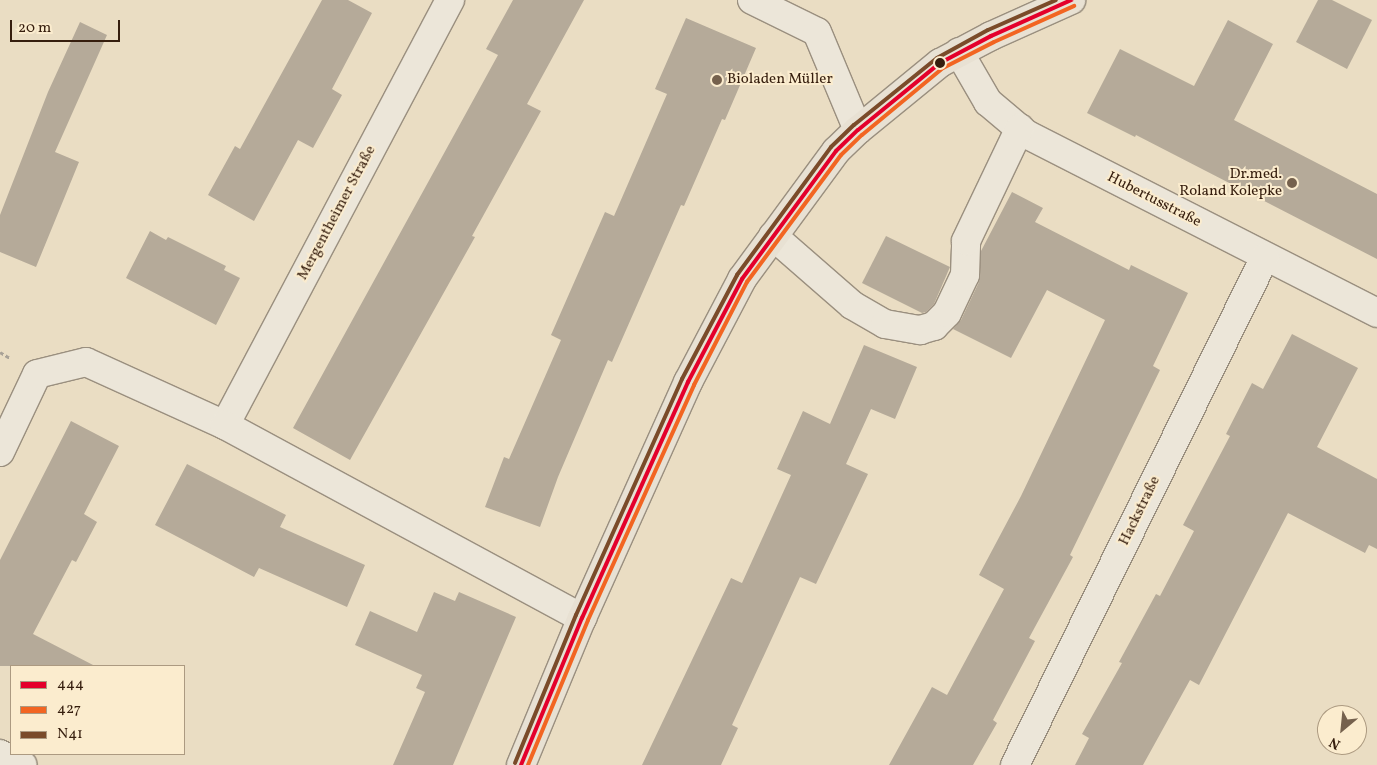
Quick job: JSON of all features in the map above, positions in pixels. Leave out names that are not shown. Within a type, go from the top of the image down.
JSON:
[{"type":"main road","points":[[521,765],[582,618],[688,382],[742,278],[836,151],[858,130],[940,63],[959,52],[1071,0]]},
{"type":"street","name":"Mergentheimer Straße","points":[[225,425],[450,0]]},
{"type":"street","points":[[752,0],[817,32],[858,130]]},
{"type":"street","name":"Hubertusstraße","points":[[959,52],[988,102],[1026,134],[1377,313]]},
{"type":"street","points":[[773,236],[852,304],[885,324],[920,330],[934,326],[947,313],[965,275],[966,242],[1020,128]]},
{"type":"street","name":"Hackstraße","points":[[1015,765],[1265,257]]},
{"type":"street","points":[[0,452],[37,374],[86,362],[225,425],[582,618]]},
{"type":"street","points":[[0,754],[23,765]]},
{"type":"building","points":[[322,0],[348,0],[372,13],[332,89],[342,95],[313,148],[298,140],[254,221],[208,195],[235,146],[240,149]]},
{"type":"building","points":[[513,0],[584,0],[527,104],[541,111],[472,236],[475,237],[350,460],[293,428],[498,55],[486,49]]},
{"type":"building","points":[[1318,0],[1332,0],[1372,20],[1347,69],[1296,42]]},
{"type":"building","points":[[686,18],[756,48],[725,120],[722,119],[684,206],[681,205],[612,362],[608,360],[558,477],[540,527],[485,507],[504,457],[509,459],[561,340],[551,335],[605,212],[614,216],[667,94],[655,89]]},
{"type":"building","points":[[1228,20],[1273,44],[1234,120],[1377,194],[1377,259],[1136,135],[1135,137],[1087,113],[1120,49],[1194,86]]},
{"type":"building","points":[[80,22],[107,35],[55,152],[79,162],[36,267],[0,252],[0,215],[48,92]]},
{"type":"building","points":[[1012,192],[1043,208],[1035,222],[1129,270],[1131,265],[1188,293],[1153,366],[1160,370],[1070,555],[1073,557],[1029,638],[1035,641],[993,720],[997,723],[973,765],[889,765],[932,687],[947,695],[1004,589],[979,575],[1021,496],[1105,320],[1047,290],[1011,358],[953,329],[961,320],[979,282],[981,251]]},
{"type":"building","points":[[150,231],[166,240],[168,237],[226,266],[224,270],[240,278],[216,325],[126,278]]},
{"type":"building","points":[[886,236],[950,267],[934,304],[926,312],[922,313],[862,283]]},
{"type":"building","points":[[1292,334],[1358,368],[1317,447],[1377,479],[1377,549],[1369,545],[1365,553],[1288,513],[1199,685],[1190,680],[1143,765],[1075,765],[1089,738],[1082,734],[1122,663],[1119,662],[1156,594],[1160,596],[1194,531],[1183,525],[1230,436],[1226,434],[1252,383],[1263,389]]},
{"type":"building","points":[[864,345],[917,367],[895,419],[871,409],[846,464],[868,474],[816,584],[800,577],[732,725],[738,728],[721,765],[642,765],[731,578],[742,583],[791,475],[777,469],[803,411],[830,424]]},
{"type":"building","points":[[71,421],[119,446],[84,514],[97,522],[76,562],[72,560],[33,634],[93,665],[0,666],[0,560]]},
{"type":"building","points":[[187,464],[286,515],[280,527],[365,565],[347,607],[259,568],[254,577],[155,525]]},
{"type":"building","points":[[434,592],[455,601],[459,592],[516,617],[453,765],[393,765],[425,692],[416,688],[422,675],[355,645],[370,611],[417,632]]},
{"type":"transit line","name":"N41","points":[[515,763],[576,615],[682,379],[737,275],[831,147],[854,125],[937,58],[988,30],[1056,0]]},
{"type":"transit line","name":"444","points":[[521,765],[582,618],[688,382],[742,279],[836,151],[858,130],[940,63],[991,36],[1071,0]]},
{"type":"transit line","name":"427","points":[[528,765],[588,620],[694,385],[747,282],[841,155],[862,135],[943,68],[994,42],[1074,6]]},
{"type":"place","name":"Bioladen Müller","points":[[717,80]]},
{"type":"place","name":"Dr.med. Roland Kolepke","points":[[1292,183]]}]
